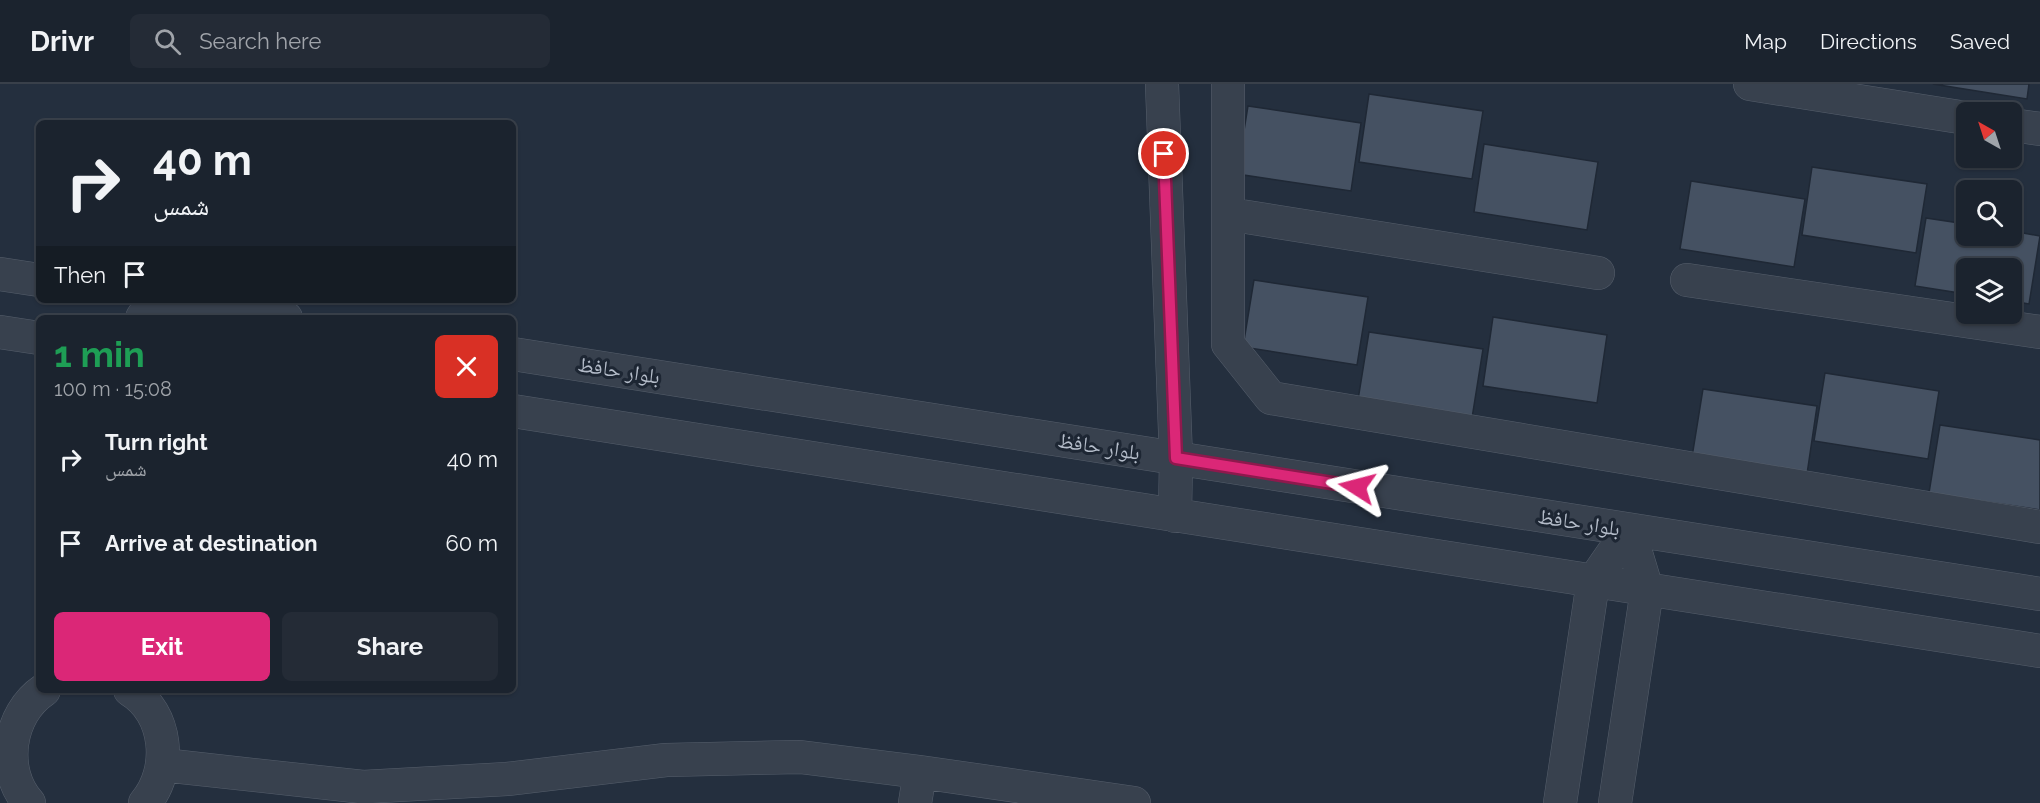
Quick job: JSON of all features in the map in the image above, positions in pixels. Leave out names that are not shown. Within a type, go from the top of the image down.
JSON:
[{"type":"street","points":[[1162,84],[1176,458],[1175,516]]},
{"type":"street","points":[[1228,84],[1228,344],[1271,398],[2040,527]]},
{"type":"street","points":[[1750,84],[1956,116]]},
{"type":"street","points":[[2022,126],[2040,129]]},
{"type":"street","points":[[1228,214],[1598,273]]},
{"type":"street","points":[[0,274],[36,280]]},
{"type":"street","points":[[1687,279],[2040,332]]},
{"type":"street","points":[[190,303],[267,315]]},
{"type":"street","points":[[0,332],[36,338]]},
{"type":"street","name":"بلوار حافظ","points":[[516,354],[2040,594]]},
{"type":"street","points":[[516,411],[2040,651]]},
{"type":"street","points":[[1560,803],[1593,582],[1629,530]]},
{"type":"street","points":[[1616,803],[1647,590],[1629,530]]},
{"type":"street","points":[[28,803],[15,782],[5,741],[27,706],[41,693]]},
{"type":"street","points":[[135,693],[149,707],[158,724],[163,744],[163,765],[157,783],[145,803]]},
{"type":"street","points":[[163,765],[363,787],[507,779],[666,760],[800,757],[918,787],[1134,803]]},
{"type":"building","points":[[1933,84],[2029,84],[2027,99]]},
{"type":"building","points":[[1369,94],[1483,111],[1472,179],[1359,162]]},
{"type":"building","points":[[1248,106],[1361,123],[1351,191],[1237,174]]},
{"type":"building","points":[[1484,144],[1598,162],[1587,230],[1474,212]]},
{"type":"building","points":[[1812,167],[1927,184],[1916,253],[1802,235]]},
{"type":"building","points":[[1691,181],[1805,199],[1794,267],[1680,249]]},
{"type":"building","points":[[1926,218],[1956,222],[1956,246],[2022,246],[2022,233],[2040,236],[2029,304],[2022,303],[2022,258],[1956,258],[1956,292],[1915,286]]},
{"type":"building","points":[[1254,280],[1368,297],[1357,365],[1243,347]]},
{"type":"building","points":[[1493,317],[1607,335],[1597,403],[1483,386]]},
{"type":"building","points":[[1369,332],[1483,349],[1472,418],[1358,400]]},
{"type":"building","points":[[1825,373],[1939,391],[1928,459],[1814,441]]},
{"type":"building","points":[[1703,389],[1817,406],[1807,474],[1692,457]]},
{"type":"building","points":[[1940,425],[2040,440],[2040,510],[1929,493]]},
{"type":"route","points":[[1164,154],[1176,458],[1357,487]]}]
